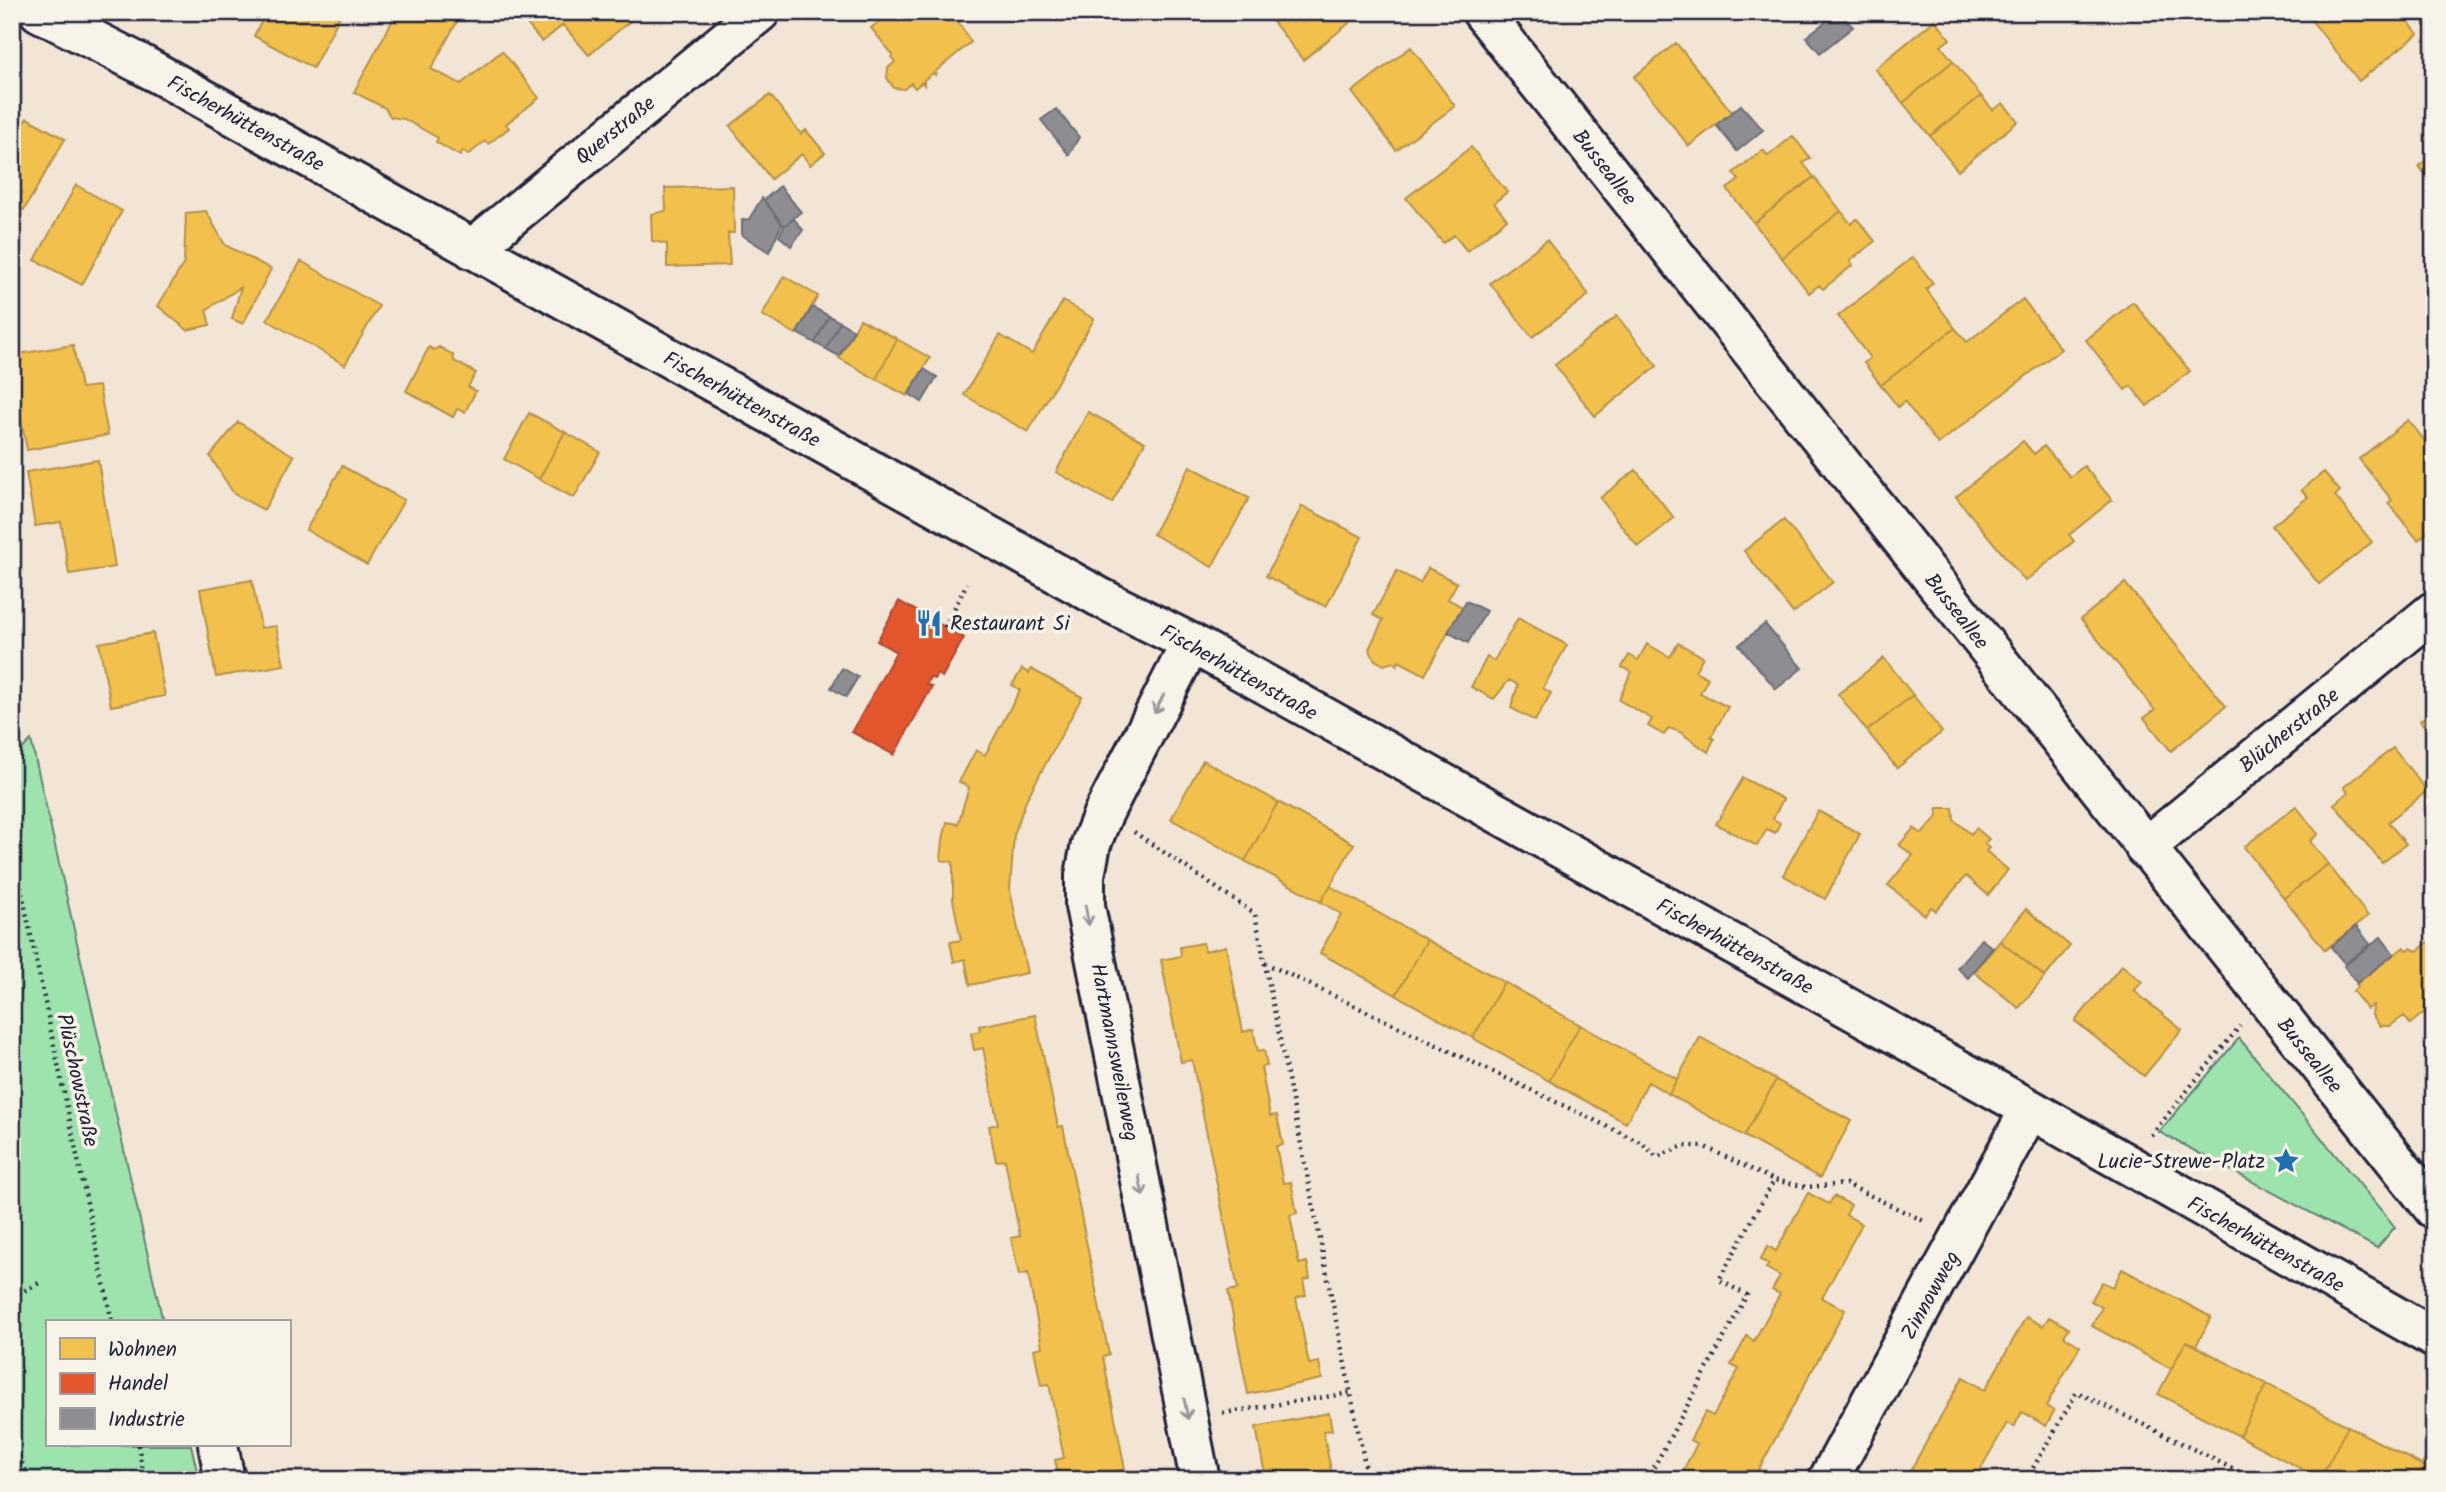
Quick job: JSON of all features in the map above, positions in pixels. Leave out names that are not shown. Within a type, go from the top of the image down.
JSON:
[{"type":"street","name":"Fischerhüttenstraße","points":[[39,12],[139,63],[1101,597],[1191,643],[2030,1109],[2434,1338]]},
{"type":"street","name":"Querstraße","points":[[472,249],[760,12]]},
{"type":"street","name":"Busseallee","points":[[1482,12],[2434,1209]]},
{"type":"street","name":"Blücherstraße","points":[[2145,848],[2434,611]]},
{"type":"street","name":"Hartmannsweilerweg","points":[[1191,643],[1091,844],[1085,875],[1085,906],[1200,1480]]},
{"type":"street","name":"Zinnowweg","points":[[1828,1480],[1962,1239],[2030,1109]]},
{"type":"street","points":[[218,1446],[225,1480]]},
{"type":"path","points":[[945,627],[967,583]]},
{"type":"path","points":[[1123,825],[1255,914],[1368,1480]]},
{"type":"path","name":"Plüschowstraße","points":[[12,845],[112,1320]]},
{"type":"path","points":[[1265,963],[1642,1143],[1657,1157],[1684,1146],[1703,1146],[1774,1180],[1807,1186],[1846,1184],[1962,1239]]},
{"type":"path","points":[[2151,1135],[2240,1026]]},
{"type":"path","points":[[1647,1480],[1747,1295],[1719,1280],[1774,1180]]},
{"type":"path","points":[[12,1297],[41,1282]]},
{"type":"path","points":[[2026,1480],[2077,1392],[2256,1480]]},
{"type":"path","points":[[1213,1415],[1350,1393]]},
{"type":"path","points":[[12,1444],[31,1480]]},
{"type":"path","points":[[138,1446],[145,1480]]},
{"type":"green space","points":[[31,740],[163,1320],[46,1320],[46,1446],[191,1446],[199,1480],[12,1480],[12,760]]},
{"type":"green space","points":[[2239,1038],[2395,1227],[2377,1248],[2159,1132]]},
{"type":"building: Wohnen","points":[[197,12],[219,12],[214,22]]},
{"type":"building: Wohnen","points":[[266,12],[342,12],[313,68],[254,36]]},
{"type":"building: Wohnen","points":[[397,12],[448,12],[459,18],[431,69],[461,84],[502,51],[539,98],[506,124],[509,128],[488,144],[485,141],[468,155],[463,151],[460,156],[436,142],[438,138],[404,119],[391,117],[385,108],[354,92]]},
{"type":"building: Wohnen","points":[[517,12],[641,12],[589,55],[563,25],[542,42]]},
{"type":"building: Wohnen","points":[[891,12],[952,12],[971,42],[936,71],[935,75],[933,73],[924,80],[924,85],[922,82],[915,88],[911,83],[904,89],[894,88],[887,78],[888,68],[895,62],[891,57],[893,55],[871,28]]},
{"type":"building: Wohnen","points":[[1008,12],[1027,12],[1015,22]]},
{"type":"building: Wohnen","points":[[1271,12],[1363,12],[1303,60],[1268,15]]},
{"type":"building: Wohnen","points":[[2305,12],[2401,12],[2418,34],[2359,81]]},
{"type":"building: Wohnen","points":[[1935,20],[1950,39],[1941,46],[1953,61],[1903,103],[1875,69]]},
{"type":"building: Wohnen","points":[[1676,43],[1732,112],[1689,146],[1634,77]]},
{"type":"building: Wohnen","points":[[1411,47],[1455,106],[1396,150],[1352,92]]},
{"type":"building: Wohnen","points":[[1953,61],[1981,96],[1930,136],[1903,103]]},
{"type":"building: Wohnen","points":[[770,95],[801,134],[806,130],[825,153],[810,165],[802,154],[771,179],[730,126]]},
{"type":"building: Wohnen","points":[[1981,96],[1993,110],[2003,103],[2018,121],[1958,171],[1930,136]]},
{"type":"building: Wohnen","points":[[27,118],[65,139],[24,210],[12,204],[12,144]]},
{"type":"building: Wohnen","points":[[1793,136],[1810,158],[1803,163],[1814,177],[1754,223],[1727,189],[1739,180],[1733,173],[1763,150],[1768,156]]},
{"type":"building: Wohnen","points":[[1471,147],[1507,192],[1494,203],[1507,219],[1467,251],[1454,235],[1443,243],[1406,198]]},
{"type":"building: Wohnen","points":[[2434,154],[2434,186],[2419,166]]},
{"type":"building: Wohnen","points":[[1814,177],[1841,211],[1782,258],[1754,223]]},
{"type":"building: Wohnen","points":[[76,185],[122,211],[82,285],[35,260]]},
{"type":"building: Wohnen","points":[[733,186],[734,233],[728,233],[730,265],[667,267],[667,244],[652,241],[651,214],[666,211],[665,188]]},
{"type":"building: Wohnen","points":[[206,211],[225,245],[271,269],[243,324],[232,319],[241,287],[206,310],[210,325],[187,330],[158,306],[184,263],[186,213]]},
{"type":"building: Wohnen","points":[[1841,211],[1851,224],[1857,219],[1875,241],[1850,261],[1853,265],[1823,289],[1819,285],[1809,293],[1782,258]]},
{"type":"building: Wohnen","points":[[1547,240],[1589,295],[1532,337],[1490,283]]},
{"type":"building: Wohnen","points":[[1913,257],[1933,283],[1926,289],[1955,328],[1881,385],[1864,363],[1870,358],[1838,316]]},
{"type":"building: Wohnen","points":[[301,261],[379,306],[345,365],[267,320]]},
{"type":"building: Wohnen","points":[[784,276],[818,296],[796,334],[762,315]]},
{"type":"building: Wohnen","points":[[2023,299],[2061,349],[1938,444],[1904,401],[1898,407],[1881,385],[1955,328],[1967,342]]},
{"type":"building: Wohnen","points":[[1063,301],[1094,319],[1028,432],[964,395],[1000,335],[1032,354]]},
{"type":"building: Wohnen","points":[[2133,302],[2190,371],[2147,406],[2131,386],[2125,390],[2086,340]]},
{"type":"building: Wohnen","points":[[1617,316],[1657,366],[1595,416],[1555,365]]},
{"type":"building: Wohnen","points":[[860,319],[897,339],[876,379],[839,358]]},
{"type":"building: Wohnen","points":[[897,339],[930,358],[907,396],[876,379]]},
{"type":"building: Wohnen","points":[[73,345],[81,388],[99,386],[108,435],[27,450],[18,402],[12,403],[12,355]]},
{"type":"building: Wohnen","points":[[429,347],[434,350],[439,347],[453,355],[454,361],[476,373],[468,387],[476,391],[465,412],[457,409],[453,417],[406,391]]},
{"type":"building: Wohnen","points":[[1088,412],[1145,442],[1112,503],[1056,472]]},
{"type":"building: Wohnen","points":[[529,413],[565,432],[539,479],[504,459]]},
{"type":"building: Wohnen","points":[[2408,420],[2434,452],[2434,527],[2418,540],[2388,503],[2392,500],[2359,459]]},
{"type":"building: Wohnen","points":[[238,422],[294,456],[264,510],[234,494],[210,456]]},
{"type":"building: Wohnen","points":[[565,432],[600,452],[574,498],[539,479]]},
{"type":"building: Wohnen","points":[[2023,441],[2034,454],[2044,446],[2070,477],[2084,466],[2112,500],[2069,535],[2074,541],[2025,581],[1956,497]]},
{"type":"building: Wohnen","points":[[98,460],[115,567],[69,574],[61,522],[35,526],[26,472]]},
{"type":"building: Wohnen","points":[[342,466],[404,500],[367,565],[306,530]]},
{"type":"building: Wohnen","points":[[1190,466],[1249,498],[1212,567],[1153,534]]},
{"type":"building: Wohnen","points":[[1636,470],[1674,518],[1638,547],[1600,498]]},
{"type":"building: Wohnen","points":[[2324,472],[2340,491],[2335,496],[2372,542],[2319,584],[2272,526],[2308,497],[2301,490]]},
{"type":"building: Wohnen","points":[[1302,506],[1362,537],[1326,607],[1266,576]]},
{"type":"building: Wohnen","points":[[1784,520],[1833,582],[1793,613],[1744,551]]},
{"type":"building: Wohnen","points":[[1428,568],[1457,583],[1448,599],[1462,607],[1425,675],[1399,661],[1397,665],[1393,662],[1384,665],[1375,660],[1369,649],[1383,620],[1373,615],[1397,571],[1420,583]]},
{"type":"building: Wohnen","points":[[252,580],[261,628],[276,626],[284,665],[216,677],[200,589]]},
{"type":"building: Wohnen","points":[[2125,583],[2226,706],[2171,751],[2144,718],[2155,710],[2081,619]]},
{"type":"building: Wohnen","points":[[1518,618],[1567,645],[1543,688],[1551,693],[1535,721],[1511,708],[1518,685],[1509,680],[1494,699],[1471,687],[1487,657],[1494,661]]},
{"type":"building: Wohnen","points":[[153,633],[165,696],[111,706],[99,643]]},
{"type":"building: Wohnen","points":[[1678,643],[1703,657],[1695,671],[1708,678],[1700,693],[1728,707],[1711,737],[1714,739],[1708,752],[1680,732],[1669,728],[1664,735],[1648,726],[1652,719],[1619,700],[1631,672],[1622,667],[1629,655],[1638,660],[1647,644],[1670,657]]},
{"type":"building: Wohnen","points":[[1884,658],[1913,695],[1867,731],[1838,694]]},
{"type":"building: Wohnen","points":[[1022,669],[1029,673],[1031,669],[1082,697],[1027,798],[1014,835],[1010,890],[1027,973],[970,985],[965,959],[954,962],[950,942],[961,940],[953,900],[953,862],[941,860],[943,840],[947,822],[958,824],[969,787],[959,782],[976,750],[985,755],[1020,690],[1012,685]]},
{"type":"building: Wohnen","points":[[1913,695],[1942,732],[1897,768],[1867,731]]},
{"type":"building: Wohnen","points":[[2434,710],[2434,738],[2420,721]]},
{"type":"building: Wohnen","points":[[2393,748],[2427,791],[2388,822],[2406,844],[2382,863],[2334,804],[2348,792],[2344,787]]},
{"type":"building: Wohnen","points":[[1203,760],[1278,802],[1245,861],[1171,819]]},
{"type":"building: Wohnen","points":[[1743,778],[1783,799],[1773,819],[1780,823],[1775,833],[1767,829],[1757,846],[1716,824]]},
{"type":"building: Wohnen","points":[[1278,802],[1354,844],[1321,902],[1245,861]]},
{"type":"building: Wohnen","points":[[2296,806],[2318,834],[2310,841],[2328,864],[2284,898],[2244,847]]},
{"type":"building: Wohnen","points":[[1937,808],[1953,808],[1954,820],[1971,834],[1976,828],[1989,839],[1984,844],[1989,848],[1986,851],[2008,870],[1988,895],[1966,876],[1936,911],[1931,907],[1925,915],[1888,885],[1913,855],[1899,845],[1914,828],[1922,834],[1938,816]]},
{"type":"building: Wohnen","points":[[1818,811],[1860,834],[1825,899],[1783,875]]},
{"type":"building: Wohnen","points":[[2328,864],[2368,916],[2325,950],[2284,898]]},
{"type":"building: Wohnen","points":[[1330,886],[1427,940],[1396,995],[1320,953],[1341,914],[1321,902]]},
{"type":"building: Wohnen","points":[[2026,909],[2070,946],[2045,977],[2000,941]]},
{"type":"building: Wohnen","points":[[2434,938],[2434,1004],[2410,1024],[2404,1016],[2390,1026],[2380,1026],[2372,1015],[2373,1005],[2367,1009],[2353,991],[2358,986],[2356,984],[2404,947],[2417,951]]},
{"type":"building: Wohnen","points":[[1427,940],[1504,982],[1473,1038],[1396,995]]},
{"type":"building: Wohnen","points":[[2000,941],[2045,977],[2019,1008],[1974,972]]},
{"type":"building: Wohnen","points":[[1203,943],[1205,951],[1226,946],[1243,1032],[1253,1029],[1258,1051],[1264,1050],[1267,1066],[1261,1067],[1270,1116],[1277,1115],[1283,1145],[1276,1146],[1283,1183],[1291,1182],[1297,1213],[1290,1215],[1299,1264],[1307,1262],[1310,1279],[1303,1280],[1306,1295],[1296,1298],[1309,1364],[1319,1362],[1322,1379],[1248,1394],[1228,1291],[1238,1289],[1192,1060],[1181,1062],[1161,960],[1181,956],[1180,947]]},
{"type":"building: Wohnen","points":[[2122,965],[2142,982],[2134,991],[2182,1030],[2144,1076],[2075,1021]]},
{"type":"building: Wohnen","points":[[1504,982],[1580,1025],[1549,1081],[1473,1038]]},
{"type":"building: Wohnen","points":[[1035,1015],[1058,1127],[1063,1126],[1109,1355],[1103,1357],[1125,1469],[1073,1480],[1069,1480],[1068,1475],[1059,1477],[1055,1460],[1064,1458],[1049,1384],[1041,1385],[1034,1349],[1042,1347],[1028,1273],[1019,1275],[1011,1238],[1020,1236],[1005,1160],[996,1161],[989,1126],[998,1124],[983,1048],[974,1050],[971,1033],[980,1031],[979,1026]]},
{"type":"building: Wohnen","points":[[1580,1025],[1677,1079],[1669,1094],[1648,1082],[1626,1123],[1549,1081]]},
{"type":"building: Wohnen","points":[[1700,1037],[1776,1080],[1744,1136],[1669,1094]]},
{"type":"building: Wohnen","points":[[1776,1080],[1851,1121],[1820,1178],[1744,1136]]},
{"type":"building: Wohnen","points":[[1808,1193],[1829,1204],[1834,1196],[1851,1205],[1846,1215],[1862,1224],[1822,1298],[1845,1310],[1753,1480],[1678,1480],[1697,1444],[1690,1440],[1705,1412],[1713,1416],[1739,1369],[1731,1365],[1747,1336],[1754,1341],[1780,1294],[1772,1290],[1780,1276],[1766,1268],[1769,1264],[1760,1260],[1768,1246],[1776,1251]]},
{"type":"building: Wohnen","points":[[2122,1269],[2211,1317],[2196,1346],[2186,1341],[2171,1369],[2092,1326],[2102,1307],[2091,1301],[2102,1282],[2113,1287]]},
{"type":"building: Wohnen","points":[[2026,1317],[2043,1326],[2049,1317],[2069,1328],[2064,1336],[2080,1346],[2046,1406],[2054,1411],[2046,1426],[2022,1412],[2014,1427],[2007,1423],[1980,1470],[1988,1474],[1985,1480],[1905,1480],[1963,1377],[1985,1390]]},
{"type":"building: Wohnen","points":[[2186,1341],[2267,1384],[2239,1436],[2158,1394]]},
{"type":"building: Wohnen","points":[[2267,1384],[2348,1426],[2320,1479],[2239,1436]]},
{"type":"building: Wohnen","points":[[1329,1413],[1332,1430],[1323,1431],[1333,1480],[1266,1480],[1256,1427]]},
{"type":"building: Wohnen","points":[[2348,1426],[2429,1469],[2423,1480],[2320,1479]]},
{"type":"building: Wohnen","points":[[2434,1445],[2434,1480],[2423,1480],[2429,1469],[2422,1465]]},
{"type":"building: Handel","points":[[899,601],[964,638],[942,677],[937,674],[934,679],[930,677],[926,684],[932,687],[894,755],[852,732],[896,652],[877,641]]},
{"type":"building: Industrie","points":[[1838,12],[1853,27],[1820,53],[1806,37]]},
{"type":"building: Industrie","points":[[1741,105],[1763,130],[1737,151],[1716,125]]},
{"type":"building: Industrie","points":[[1056,109],[1079,137],[1069,155],[1041,120]]},
{"type":"building: Industrie","points":[[780,186],[801,212],[784,226],[764,200]]},
{"type":"building: Industrie","points":[[762,198],[782,224],[769,252],[742,235],[742,220],[749,219]]},
{"type":"building: Industrie","points":[[794,219],[803,230],[791,246],[779,236],[784,226]]},
{"type":"building: Industrie","points":[[812,307],[829,316],[815,343],[797,333]]},
{"type":"building: Industrie","points":[[829,316],[840,322],[826,349],[815,343]]},
{"type":"building: Industrie","points":[[840,322],[854,330],[839,356],[826,349]]},
{"type":"building: Industrie","points":[[924,369],[937,377],[922,402],[909,394]]},
{"type":"building: Industrie","points":[[1466,601],[1486,611],[1468,643],[1448,632]]},
{"type":"building: Industrie","points":[[1765,624],[1802,668],[1776,689],[1739,645]]},
{"type":"building: Industrie","points":[[842,668],[858,677],[846,697],[831,688]]},
{"type":"building: Industrie","points":[[2356,926],[2370,944],[2345,964],[2331,947]]},
{"type":"building: Industrie","points":[[2381,937],[2394,954],[2357,983],[2344,966]]},
{"type":"building: Industrie","points":[[1981,939],[1993,948],[1968,978],[1957,968]]},
{"type":"place","name":"Restaurant Si","points":[[929,623]]},
{"type":"place","name":"Lucie-Strewe-Platz","points":[[2286,1161]]}]
